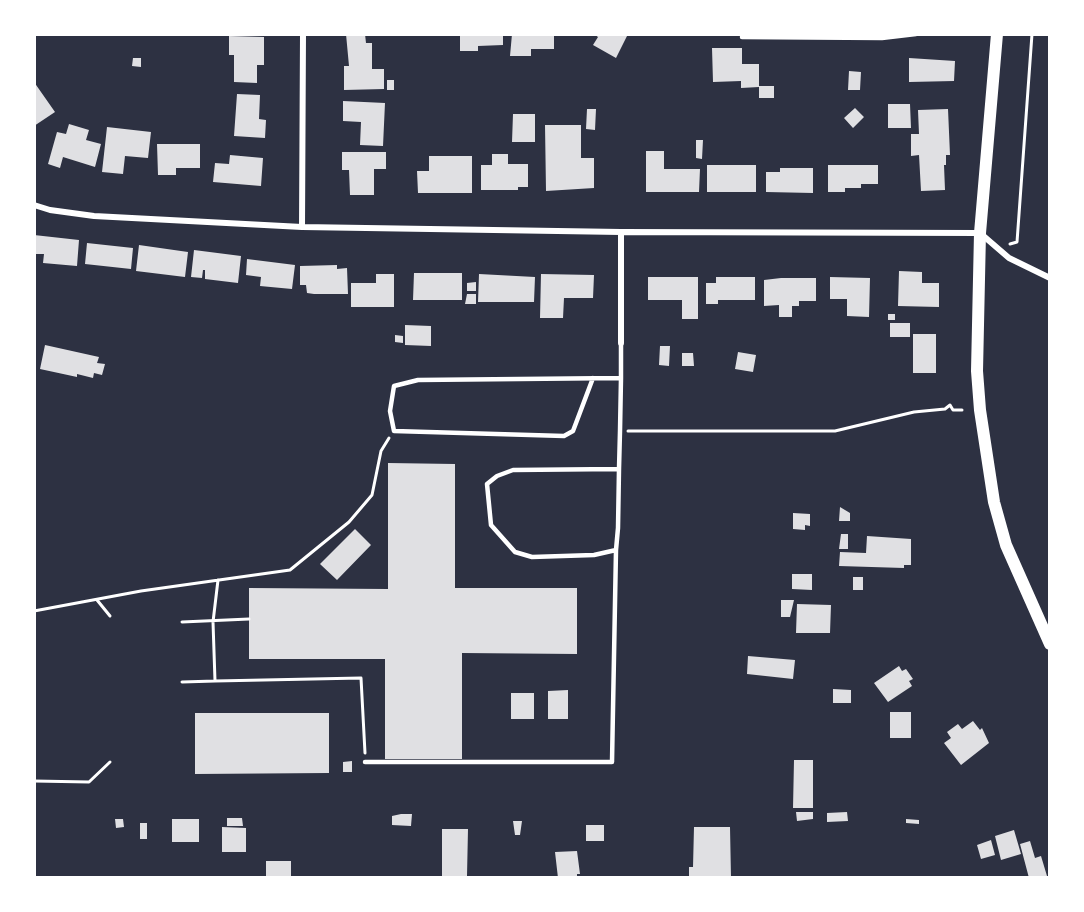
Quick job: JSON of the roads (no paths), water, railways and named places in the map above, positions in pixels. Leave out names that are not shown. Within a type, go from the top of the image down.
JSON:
[{"type":"main road","points":[[997,34],[980,232],[977,371],[980,410],[994,502],[1020,582],[1050,644]]},
{"type":"street","points":[[302,227],[303,34]]},
{"type":"street","points":[[34,205],[50,210],[94,216],[302,227],[621,232],[980,232],[1009,258],[1050,278]]},
{"type":"street","points":[[621,232],[621,343]]},
{"type":"lane","points":[[742,37],[882,38],[916,34]]},
{"type":"lane","points":[[365,762],[612,762],[621,343]]},
{"type":"lane","points":[[593,378],[573,431],[564,436],[394,431],[390,411],[394,386],[418,380],[593,378],[621,378]]},
{"type":"lane","points":[[616,550],[570,557],[532,557],[515,552],[491,525],[487,484],[497,476],[513,470],[619,469]]}]
